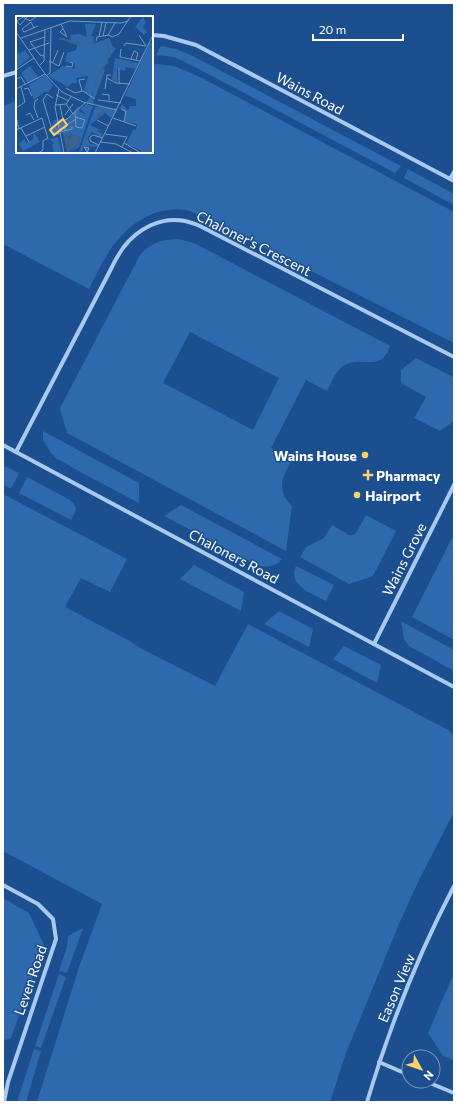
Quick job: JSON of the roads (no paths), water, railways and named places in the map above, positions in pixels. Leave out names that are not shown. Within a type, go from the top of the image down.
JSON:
[{"type":"street","name":"Wains Road","points":[[153,35],[164,36],[196,46],[452,180]]},
{"type":"street","points":[[3,76],[16,72]]},
{"type":"street","points":[[452,180],[454,172]]},
{"type":"street","name":"Chaloner's Crescent","points":[[16,452],[123,248],[137,232],[153,224],[169,220],[184,221],[200,226],[454,357]]},
{"type":"street","name":"Chaloners Road","points":[[3,445],[454,687]]},
{"type":"street","name":"Wains Grove","points":[[374,644],[454,485]]},
{"type":"street","name":"Leven Road","points":[[3,885],[38,904],[53,919],[56,939],[8,1082],[4,1102]]},
{"type":"street","name":"Eason View","points":[[367,1102],[379,1062],[404,992],[454,886]]},
{"type":"street","points":[[379,1062],[401,1072]]},
{"type":"street","points":[[3,1080],[8,1082]]},
{"type":"street","points":[[441,1088],[454,1093]]},
{"type":"place","name":"Wains House","points":[[365,455]]},
{"type":"place","name":"Pharmacy","points":[[368,475]]},
{"type":"place","name":"Hairport","points":[[357,495]]}]
